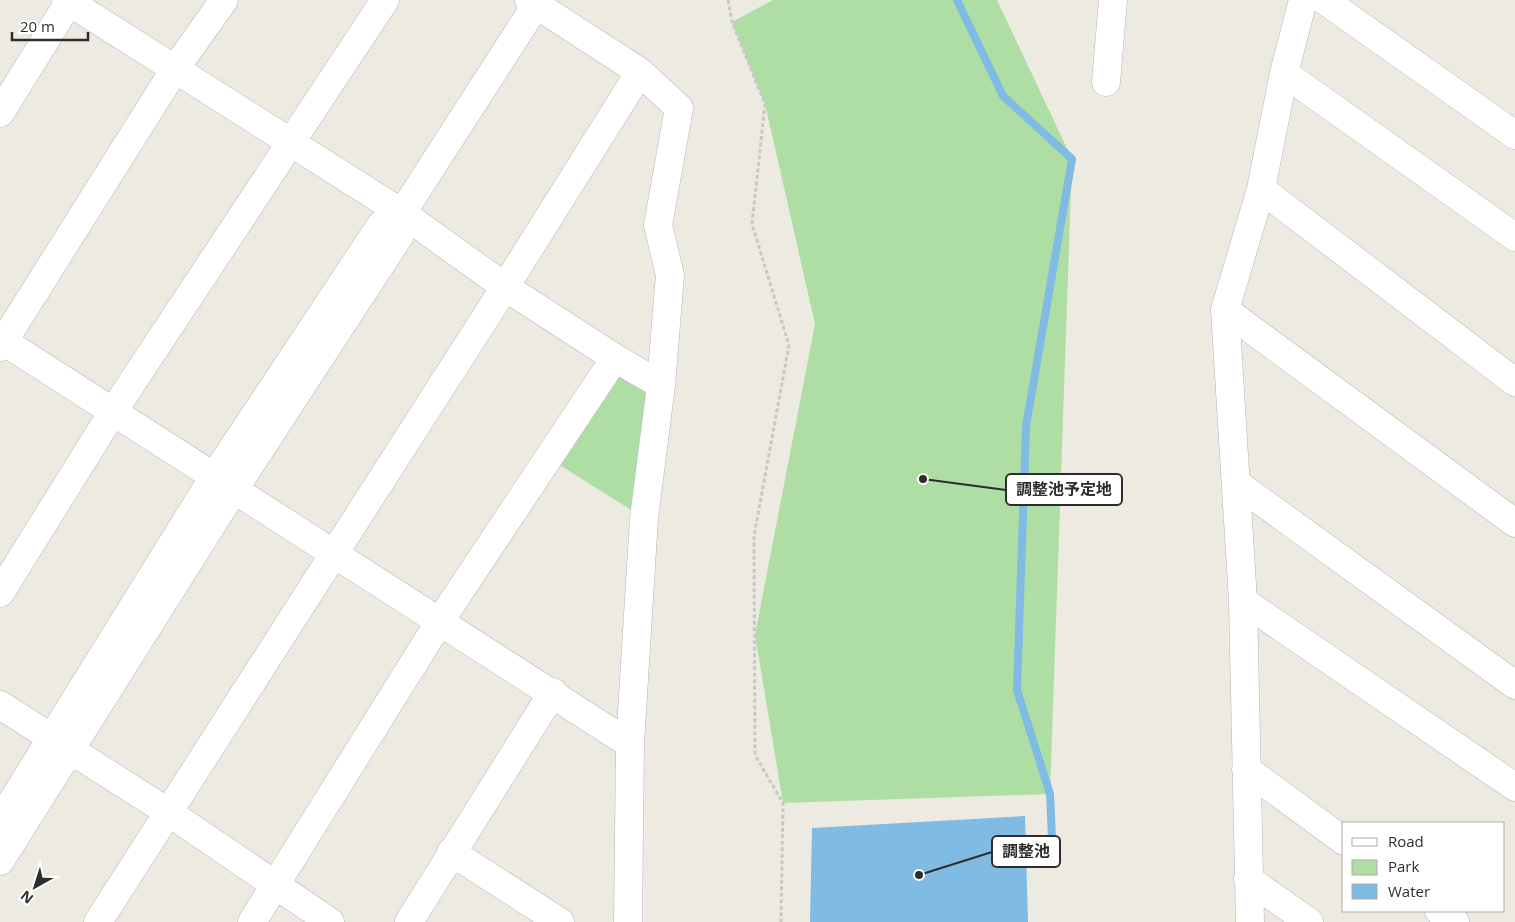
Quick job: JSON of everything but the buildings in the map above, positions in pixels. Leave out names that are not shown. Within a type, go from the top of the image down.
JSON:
[{"type":"street","points":[[224,0],[175,69],[1,342],[114,410],[630,744]]},
{"type":"street","points":[[0,593],[114,410],[386,0]]},
{"type":"street","points":[[1106,82],[1114,0]]},
{"type":"street","points":[[1250,922],[1244,601],[1225,310],[1261,189],[1284,73],[1303,0]]},
{"type":"street","points":[[1324,0],[1515,135]]},
{"type":"street","points":[[0,113],[67,1],[402,214],[505,287],[615,358],[661,385]]},
{"type":"street","points":[[0,861],[61,744],[225,482],[400,236],[402,214],[532,2],[640,72],[679,108],[658,225],[670,275],[661,385],[644,518],[630,744],[628,922]]},
{"type":"street","points":[[98,922],[505,287],[640,72]]},
{"type":"street","points":[[1284,73],[1515,237]]},
{"type":"street","points":[[1261,189],[1515,382]]},
{"type":"street","points":[[1225,310],[1515,523]]},
{"type":"street","points":[[252,922],[440,621],[615,358]]},
{"type":"street","points":[[1236,482],[1515,685]]},
{"type":"street","points":[[1244,601],[1515,787]]},
{"type":"street","points":[[409,922],[552,692]]},
{"type":"street","points":[[0,705],[168,812],[330,922]]},
{"type":"street","points":[[0,821],[61,744]]},
{"type":"street","points":[[1246,769],[1342,840]]},
{"type":"street","points":[[451,852],[560,922]]},
{"type":"street","points":[[1248,879],[1309,922]]},
{"type":"street","points":[[1440,912],[1455,922]]},
{"type":"path","points":[[728,0],[732,22],[765,104],[752,224],[789,345],[754,536],[755,755],[783,803],[781,922]]},
{"type":"green space","points":[[773,0],[997,0],[1072,159],[1050,794],[783,803],[755,635],[815,324],[765,104],[732,22]]},
{"type":"green space","points":[[615,358],[661,385],[644,518],[550,459]]},
{"type":"water","points":[[1025,816],[1028,922],[810,922],[812,828]]},
{"type":"waterway","points":[[957,0],[1003,96],[1072,159],[1026,426],[1017,690],[1050,794],[1052,839],[1017,840]]},
{"type":"place","name":"調整池予定地","points":[[923,479]]},
{"type":"place","name":"調整池","points":[[919,875]]}]
